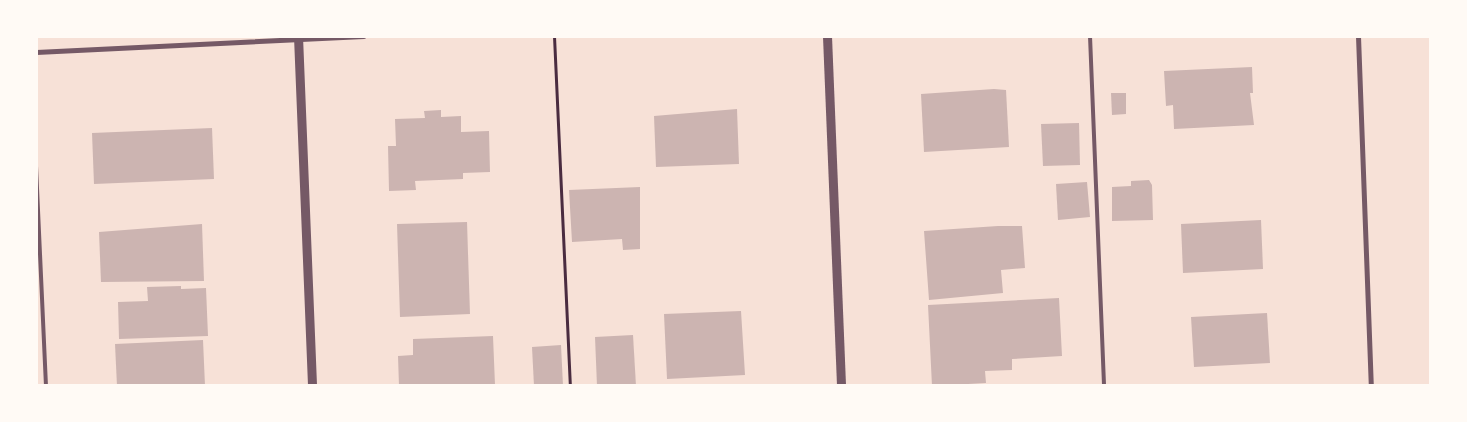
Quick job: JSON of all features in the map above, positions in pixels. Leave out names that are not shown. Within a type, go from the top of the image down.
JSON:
[{"type":"street","points":[[36,52],[364,36]]},
{"type":"street","points":[[827,36],[841,386]]},
{"type":"street","points":[[1358,36],[1371,386]]},
{"type":"street","points":[[298,38],[312,386]]},
{"type":"lane","points":[[1090,36],[1104,386]]},
{"type":"lane","points":[[36,166],[46,386]]},
{"type":"path","points":[[554,36],[570,386]]},
{"type":"building","points":[[1252,67],[1253,93],[1250,93],[1254,125],[1174,129],[1173,105],[1166,106],[1164,71]]},
{"type":"building","points":[[994,89],[1006,90],[1009,147],[924,152],[921,94]]},
{"type":"building","points":[[1111,93],[1126,93],[1126,114],[1112,115]]},
{"type":"building","points":[[737,109],[739,164],[656,167],[654,116]]},
{"type":"building","points":[[441,110],[441,117],[461,116],[461,132],[489,131],[490,172],[463,173],[463,179],[415,181],[416,190],[389,191],[388,146],[396,146],[395,119],[425,118],[424,111]]},
{"type":"building","points":[[1079,123],[1080,165],[1043,166],[1041,124]]},
{"type":"building","points":[[212,128],[214,179],[94,184],[92,133]]},
{"type":"building","points":[[1149,180],[1152,185],[1153,220],[1112,221],[1112,187],[1131,186],[1131,181]]},
{"type":"building","points":[[1087,182],[1090,217],[1058,220],[1056,184]]},
{"type":"building","points":[[640,187],[640,249],[623,250],[622,239],[572,242],[569,190]]},
{"type":"building","points":[[1261,220],[1263,269],[1183,273],[1181,224]]},
{"type":"building","points":[[467,222],[470,314],[400,317],[397,224]]},
{"type":"building","points":[[202,224],[204,281],[101,282],[99,232]]},
{"type":"building","points":[[1022,226],[1025,268],[1001,270],[1003,293],[929,300],[924,231]]},
{"type":"building","points":[[181,286],[181,289],[206,288],[208,336],[119,339],[118,302],[148,301],[147,287]]},
{"type":"building","points":[[1059,298],[1062,356],[1012,359],[1012,370],[985,371],[986,383],[932,386],[928,305]]},
{"type":"building","points":[[741,311],[745,375],[667,379],[664,314]]},
{"type":"building","points":[[1267,313],[1270,363],[1194,367],[1191,317]]},
{"type":"building","points":[[633,335],[636,386],[597,386],[595,337]]},
{"type":"building","points":[[493,336],[495,385],[399,386],[398,356],[413,355],[413,339]]},
{"type":"building","points":[[203,340],[205,386],[117,386],[115,344]]},
{"type":"building","points":[[561,345],[563,386],[534,386],[532,347]]}]
